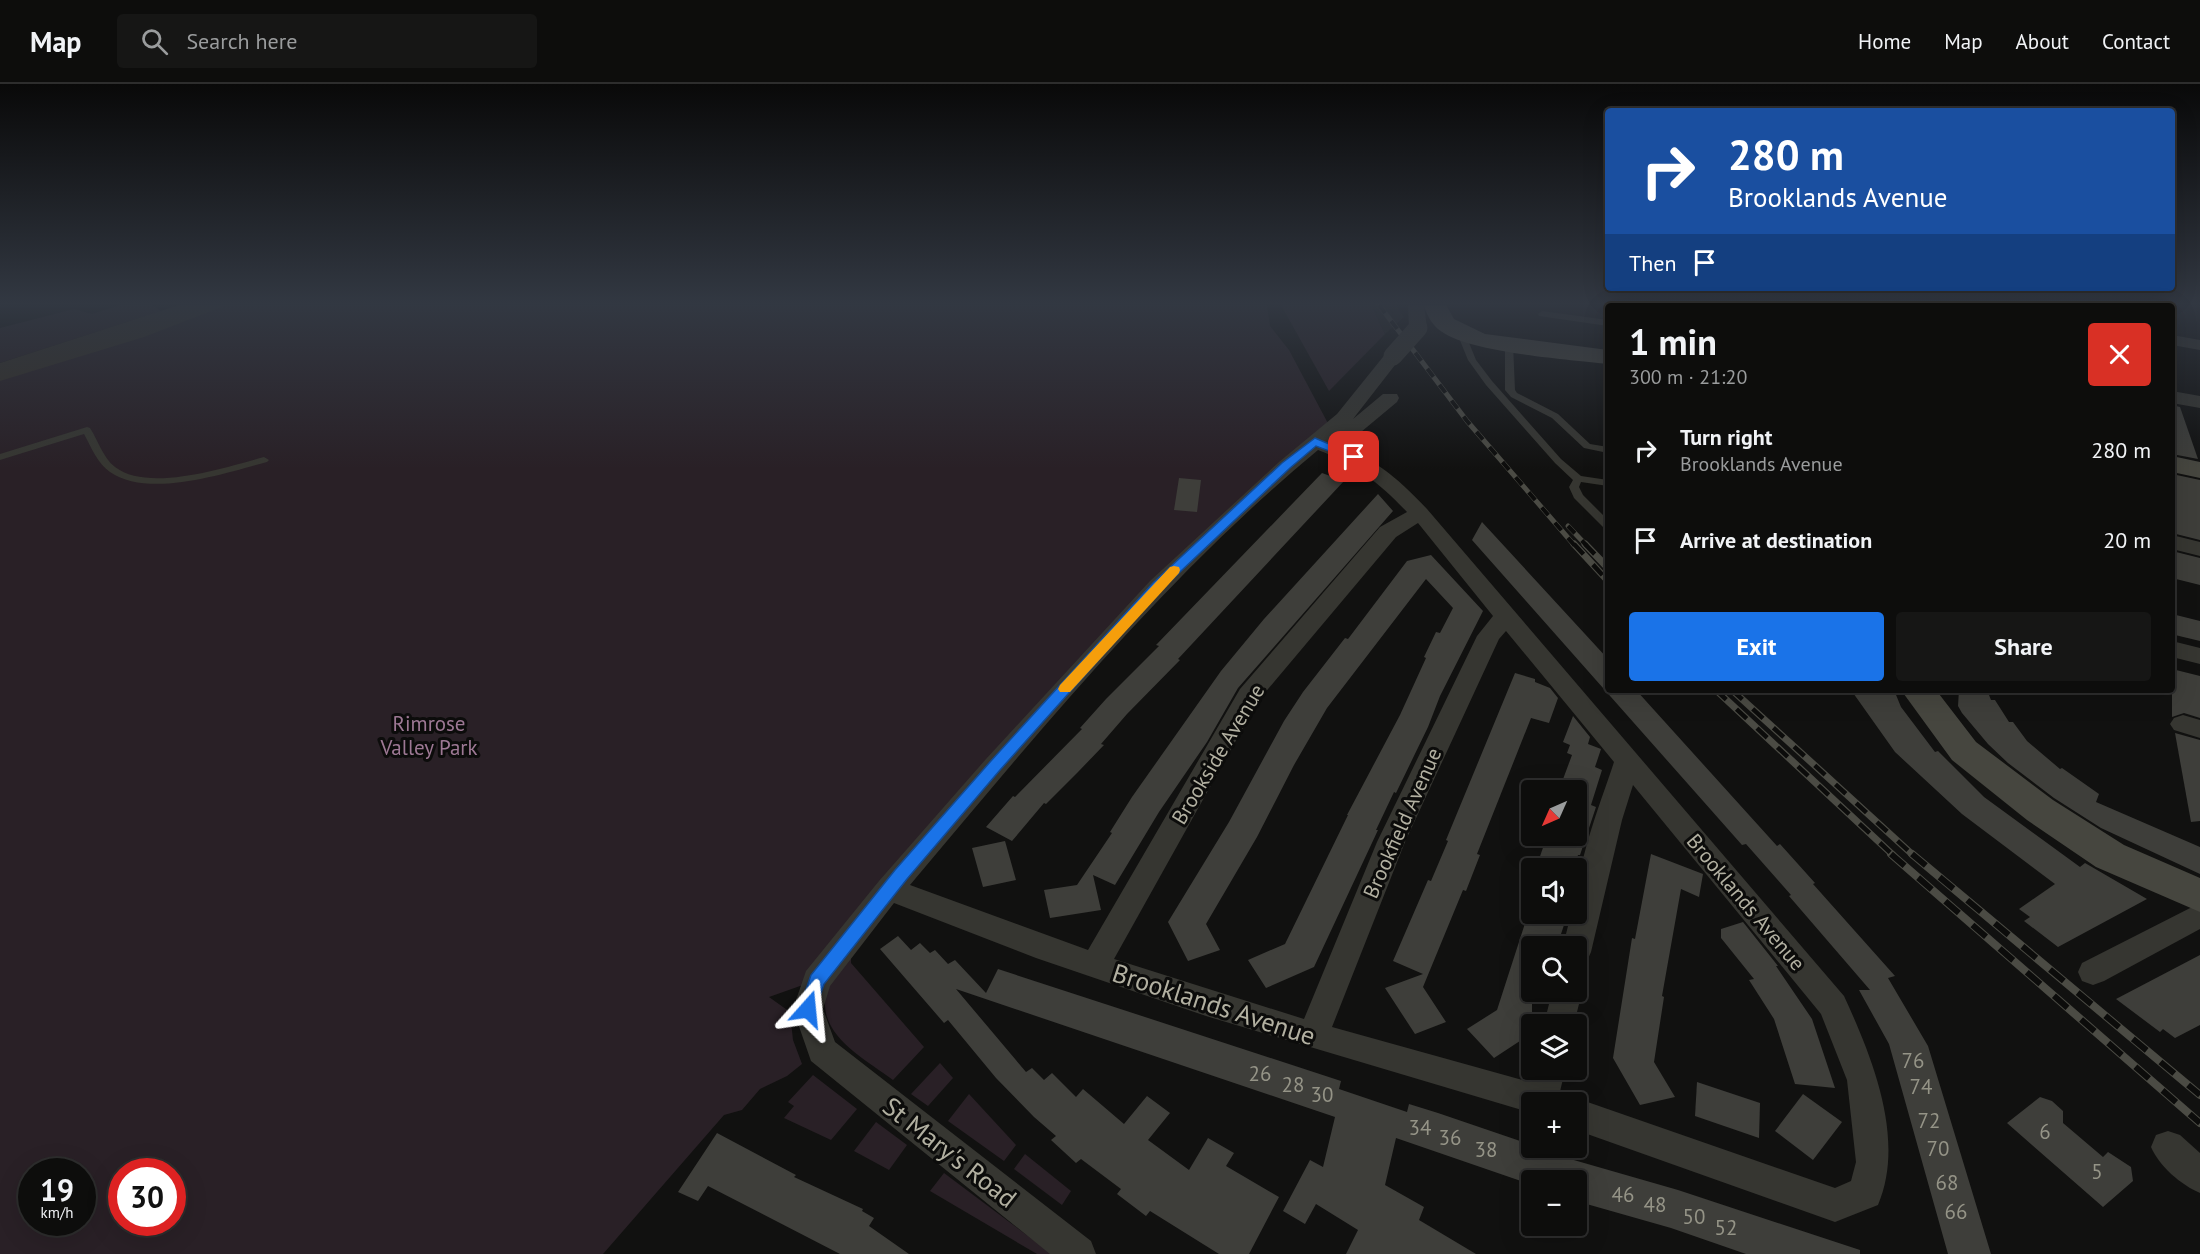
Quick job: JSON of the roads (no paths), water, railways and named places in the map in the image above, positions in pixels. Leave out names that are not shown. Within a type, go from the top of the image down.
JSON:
[{"type":"main road","points":[[2175,465],[2200,470]]},
{"type":"main road","points":[[1920,693],[1964,751],[2040,810],[2110,856],[2200,896]]},
{"type":"street","points":[[889,889],[995,766],[1158,586],[1286,465],[1344,418],[1391,360]]},
{"type":"street","points":[[1323,435],[1348,433],[1390,398]]},
{"type":"street","points":[[2175,398],[2200,402]]},
{"type":"street","name":"Brooklands Avenue","points":[[1323,435],[1395,487],[1420,513],[1833,1006],[1863,1080],[1874,1162],[1866,1193],[1835,1205],[1587,1118]]},
{"type":"street","name":"Brookside Avenue","points":[[1095,966],[1249,695],[1388,532],[1420,513]]},
{"type":"street","points":[[2175,543],[2200,549]]},
{"type":"street","name":"Brookfield Avenue","points":[[1313,1035],[1390,842],[1489,636],[1505,617]]},
{"type":"street","points":[[2175,650],[2200,656]]},
{"type":"street","points":[[1580,936],[1608,820],[1627,762]]},
{"type":"street","name":"Brooklands Avenue","points":[[889,889],[982,927],[1095,966],[1313,1035],[1521,1096]]},
{"type":"street","name":"St Mary's Road","points":[[889,889],[817,980],[808,1009],[822,1051],[1078,1254]]},
{"type":"street","points":[[2093,972],[2200,915]]},
{"type":"street","points":[[2168,1148],[2200,1176]]},
{"type":"lane","points":[[1472,360],[1528,428],[1578,479],[1605,483]]},
{"type":"lane","points":[[1509,360],[1510,390],[1514,395],[1555,416],[1577,434],[1587,446],[1605,449]]},
{"type":"lane","points":[[0,457],[87,430],[113,471],[136,478],[168,480],[191,477],[264,460]]},
{"type":"lane","points":[[1578,479],[1574,487],[1578,496],[1605,523]]},
{"type":"railway","points":[[1420,360],[1467,421],[1575,546]]},
{"type":"railway","points":[[1568,526],[1587,546]]},
{"type":"railway","points":[[1574,544],[1605,578]]},
{"type":"railway","points":[[1585,544],[1605,565]]},
{"type":"railway","points":[[1719,693],[1893,855]]},
{"type":"railway","points":[[1735,693],[1913,855]]},
{"type":"railway","points":[[1891,854],[2200,1123]]},
{"type":"railway","points":[[1912,854],[2200,1095]]},
{"type":"park label","name":"Rimrose Valley Park","points":[[429,735]]}]
